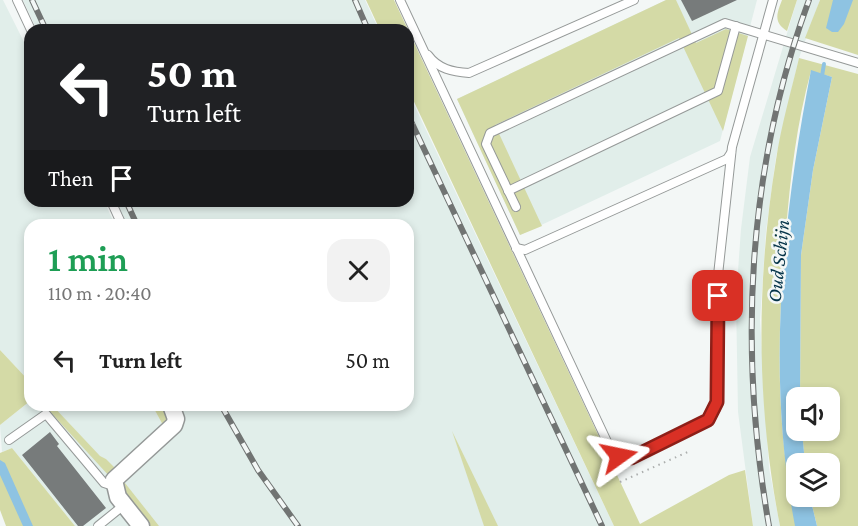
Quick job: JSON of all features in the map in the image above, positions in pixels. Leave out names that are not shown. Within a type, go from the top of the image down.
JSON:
[{"type":"street","points":[[141,526],[124,505],[113,486],[120,473],[174,425],[176,419],[173,411]]},
{"type":"lane","points":[[17,0],[28,24]]},
{"type":"lane","points":[[400,0],[411,24]]},
{"type":"lane","points":[[422,48],[430,59],[442,68],[469,73],[634,0]]},
{"type":"lane","points":[[414,31],[610,448],[625,458],[637,456],[708,420],[716,409],[718,275],[731,153],[761,34],[773,0]]},
{"type":"lane","points":[[516,207],[486,144],[490,133],[726,23],[858,63]]},
{"type":"lane","points":[[508,191],[718,91],[736,26]]},
{"type":"lane","points":[[516,247],[525,250],[726,159],[731,153]]},
{"type":"lane","points":[[9,440],[45,414],[104,483],[113,486]]},
{"type":"lane","points":[[98,526],[124,505]]},
{"type":"path","points":[[621,482],[690,451]]},
{"type":"shaded area","points":[[0,0],[3,0],[24,42],[24,207],[107,207],[112,219],[24,219],[24,376],[0,350]]},
{"type":"shaded area","points":[[23,0],[365,0],[376,24],[34,24]]},
{"type":"shaded area","points":[[666,0],[757,0],[720,141],[520,235],[457,99]]},
{"type":"shaded area","points":[[797,0],[820,0],[799,58],[776,157],[766,231],[760,320],[769,468],[780,526],[753,526],[738,412],[736,299],[741,229],[750,157]]},
{"type":"shaded area","points":[[414,105],[614,526],[75,526],[12,448],[2,452],[0,425],[24,406],[24,411],[50,411],[110,476],[106,459],[100,457],[58,411],[155,411],[164,427],[125,474],[185,423],[179,411],[414,411],[414,219],[124,219],[119,207],[414,207]]},
{"type":"green space","points":[[366,0],[394,0],[405,24],[377,24]]},
{"type":"green space","points":[[666,0],[676,0],[696,43],[726,29],[748,36],[723,131],[679,38],[495,125],[542,226],[520,235],[457,99]]},
{"type":"green space","points":[[782,0],[797,0],[787,31],[778,21]]},
{"type":"green space","points":[[820,0],[858,0],[858,55],[805,38]]},
{"type":"green space","points":[[414,43],[640,524],[729,475],[745,470],[753,526],[614,526],[414,102]]},
{"type":"green space","points":[[799,58],[858,74],[858,526],[817,526],[812,507],[840,507],[840,453],[804,453],[803,441],[840,441],[840,387],[800,387],[801,255],[813,170],[832,77],[811,71],[792,171],[781,306],[780,380],[786,460],[786,507],[793,507],[797,526],[780,526],[766,434],[762,297],[769,206],[783,122]]},
{"type":"green space","points":[[0,350],[24,376],[24,406],[0,425]]},
{"type":"green space","points":[[50,411],[58,411],[100,456],[116,469],[110,477]]},
{"type":"green space","points":[[155,411],[167,411],[168,416],[164,427]]},
{"type":"green space","points":[[452,431],[498,526],[484,526]]},
{"type":"green space","points":[[12,448],[75,526],[6,526],[0,510],[0,453]]},
{"type":"green space","points":[[121,478],[159,526],[150,526],[124,494]]},
{"type":"water","points":[[833,0],[853,0],[844,24],[838,32],[832,32],[826,28]]},
{"type":"water","points":[[811,70],[832,77],[813,170],[801,255],[800,387],[786,387],[786,441],[803,441],[804,453],[786,453],[786,469],[781,412],[781,298],[792,184]]},
{"type":"water","points":[[0,460],[5,463],[33,526],[23,526],[0,475]]},
{"type":"water","points":[[792,507],[812,507],[817,526],[795,526]]},
{"type":"building","points":[[681,0],[737,0],[692,21]]},
{"type":"building","points":[[50,432],[59,444],[57,446],[106,508],[83,526],[78,526],[22,455]]},
{"type":"waterway","name":"Oud Schijn","points":[[822,76],[824,64]]},
{"type":"railway","points":[[32,0],[43,24]]},
{"type":"railway","points":[[355,0],[365,24]]},
{"type":"railway","points":[[769,526],[759,460],[753,393],[754,260],[761,194],[772,129],[788,64],[809,0]]},
{"type":"railway","points":[[414,128],[602,526]]},
{"type":"railway","points":[[129,207],[134,219]]},
{"type":"railway","points":[[224,411],[258,470],[298,526]]},
{"type":"route","points":[[619,456],[625,458],[637,456],[708,420],[713,415],[717,402],[718,296]]}]
